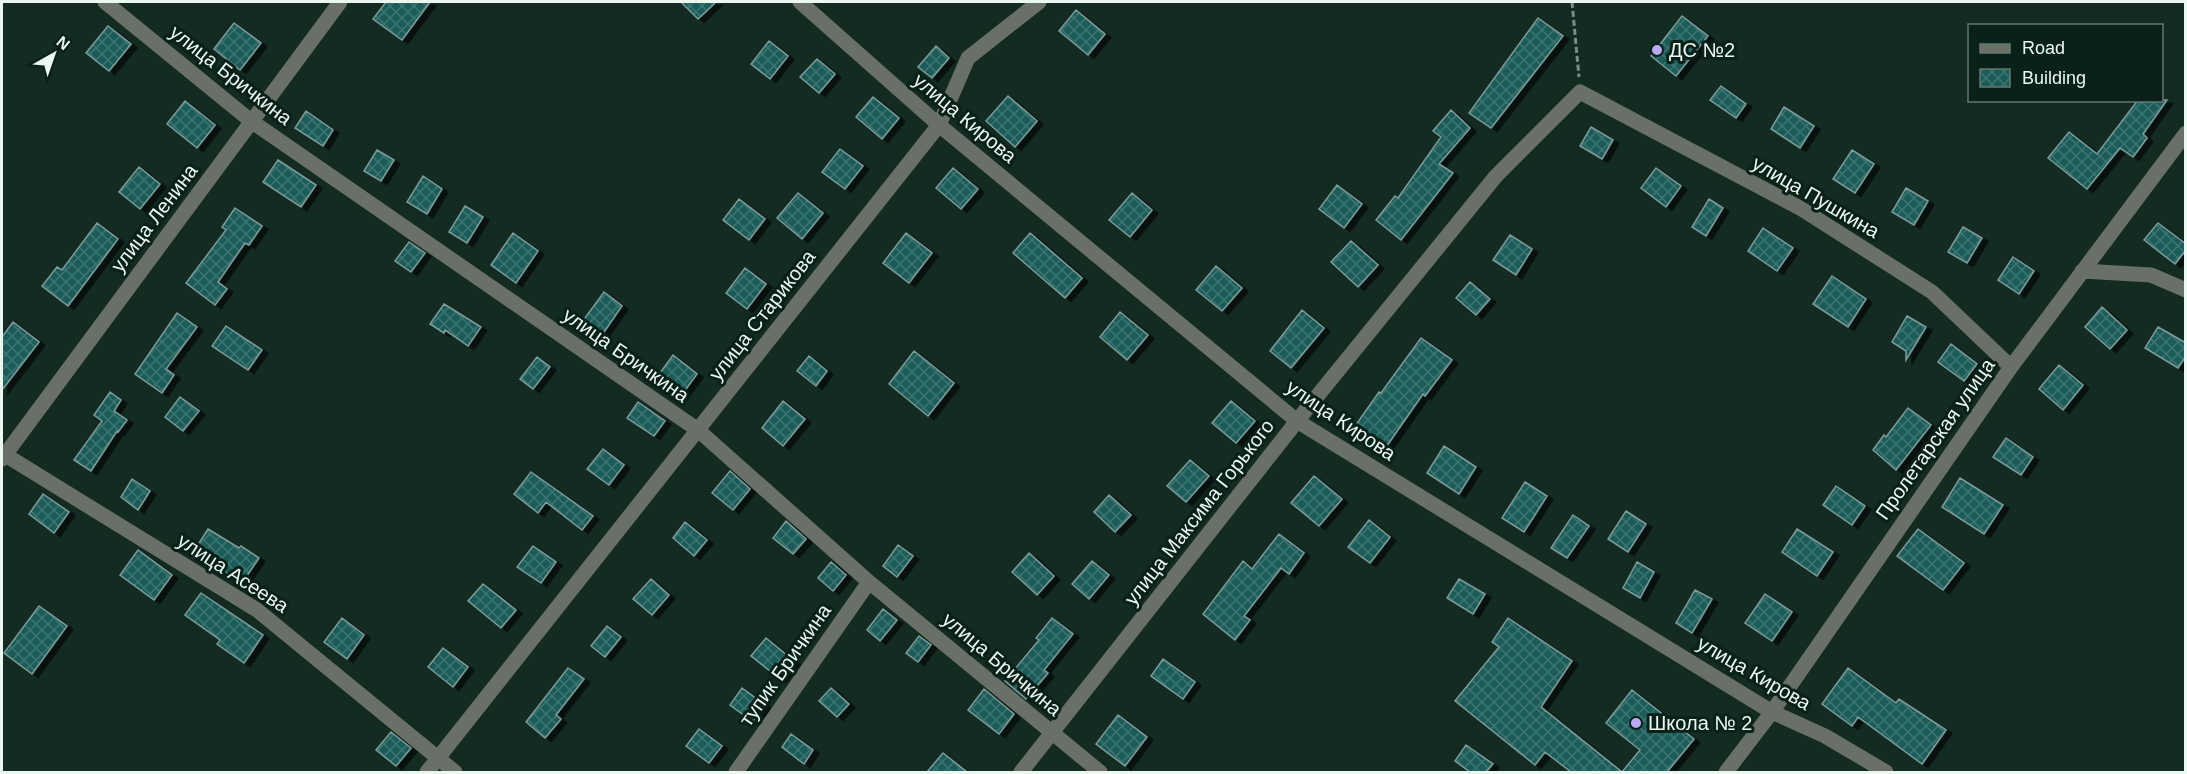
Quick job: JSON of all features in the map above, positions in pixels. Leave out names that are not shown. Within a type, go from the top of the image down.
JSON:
[{"type":"street","name":"улица Бричкина","points":[[105,2],[251,121],[698,430],[869,582],[1100,772]]},
{"type":"street","name":"улица Ленина","points":[[2,456],[340,2]]},
{"type":"street","name":"улица Кирова","points":[[800,2],[939,125],[1297,421],[1772,712],[1825,736],[1886,772]]},
{"type":"street","name":"улица Старикова","points":[[427,772],[939,125],[968,58],[1039,2]]},
{"type":"street","name":"улица Пушкина","points":[[1580,93],[1800,208],[1932,292],[2011,367]]},
{"type":"street","name":"улица Максима Горького","points":[[1021,772],[1297,421],[1496,176],[1580,93]]},
{"type":"street","name":"Пролетарская улица","points":[[1726,772],[1772,712],[2011,367],[2186,133]]},
{"type":"street","points":[[2082,272],[2151,275],[2186,290]]},
{"type":"street","name":"улица Асеева","points":[[2,456],[257,610],[455,772]]},
{"type":"street","name":"тупик Бричкина","points":[[736,772],[869,582]]},
{"type":"path","points":[[1572,2],[1580,93]]},
{"type":"building","points":[[386,2],[430,2],[402,40],[373,19]]},
{"type":"building","points":[[681,2],[716,2],[698,19]]},
{"type":"building","points":[[1076,10],[1105,34],[1088,55],[1059,31]]},
{"type":"building","points":[[1682,16],[1708,36],[1676,76],[1651,56]]},
{"type":"building","points":[[1538,18],[1563,36],[1491,128],[1469,113]]},
{"type":"building","points":[[234,23],[261,43],[240,70],[214,49]]},
{"type":"building","points":[[108,26],[131,44],[109,71],[86,53]]},
{"type":"building","points":[[769,41],[788,56],[770,79],[751,64]]},
{"type":"building","points":[[936,46],[949,58],[932,78],[918,67]]},
{"type":"building","points":[[817,59],[835,74],[819,93],[800,77]]},
{"type":"building","points":[[1721,86],[1746,104],[1736,118],[1710,100]]},
{"type":"building","points":[[1008,96],[1037,121],[1015,147],[986,121]]},
{"type":"building","points":[[873,97],[899,118],[882,139],[856,117]]},
{"type":"building","points":[[2167,100],[2143,134],[2147,138],[2133,157],[2120,148],[2087,189],[2048,158],[2069,132],[2097,154],[2136,102]]},
{"type":"building","points":[[185,101],[215,125],[197,148],[167,124]]},
{"type":"building","points":[[1784,107],[1814,126],[1800,148],[1771,129]]},
{"type":"building","points":[[1451,110],[1470,128],[1439,164],[1453,173],[1401,240],[1376,220],[1395,196],[1398,198],[1441,137],[1433,131]]},
{"type":"building","points":[[306,111],[333,130],[323,146],[295,128]]},
{"type":"building","points":[[1591,127],[1613,140],[1602,159],[1580,146]]},
{"type":"building","points":[[840,149],[863,166],[845,189],[822,172]]},
{"type":"building","points":[[377,150],[394,160],[381,181],[364,171]]},
{"type":"building","points":[[1852,150],[1874,164],[1855,193],[1833,179]]},
{"type":"building","points":[[278,160],[316,185],[301,207],[263,182]]},
{"type":"building","points":[[139,167],[160,184],[140,209],[119,192]]},
{"type":"building","points":[[953,168],[978,189],[961,209],[936,188]]},
{"type":"building","points":[[1656,168],[1681,186],[1666,207],[1641,188]]},
{"type":"building","points":[[423,176],[442,189],[427,214],[407,202]]},
{"type":"building","points":[[1337,185],[1362,204],[1344,228],[1319,209]]},
{"type":"building","points":[[1906,188],[1928,201],[1914,225],[1892,212]]},
{"type":"building","points":[[798,193],[823,213],[802,239],[777,218]]},
{"type":"building","points":[[1132,193],[1152,210],[1130,237],[1109,220]]},
{"type":"building","points":[[739,199],[765,219],[749,240],[723,220]]},
{"type":"building","points":[[1709,199],[1723,208],[1706,236],[1692,227]]},
{"type":"building","points":[[465,206],[483,217],[467,243],[449,232]]},
{"type":"building","points":[[235,208],[262,226],[249,245],[245,243],[218,282],[227,289],[215,305],[186,283],[226,230],[222,227]]},
{"type":"building","points":[[97,223],[118,239],[68,306],[42,286],[57,267],[62,270]]},
{"type":"building","points":[[2158,223],[2186,244],[2186,250],[2175,264],[2144,240]]},
{"type":"building","points":[[1963,227],[1982,238],[1967,263],[1948,252]]},
{"type":"building","points":[[1763,228],[1793,248],[1777,271],[1748,251]]},
{"type":"building","points":[[513,233],[538,251],[516,283],[491,265]]},
{"type":"building","points":[[906,233],[932,253],[909,283],[883,263]]},
{"type":"building","points":[[1030,233],[1082,278],[1065,298],[1013,253]]},
{"type":"building","points":[[1510,235],[1532,249],[1516,275],[1493,260]]},
{"type":"building","points":[[1351,241],[1378,265],[1358,287],[1331,262]]},
{"type":"building","points":[[409,242],[425,253],[411,272],[395,261]]},
{"type":"building","points":[[2013,257],[2034,271],[2019,294],[1998,280]]},
{"type":"building","points":[[1216,266],[1242,288],[1222,311],[1196,290]]},
{"type":"building","points":[[745,268],[766,284],[747,309],[726,293]]},
{"type":"building","points":[[1832,276],[1866,299],[1848,327],[1813,304]]},
{"type":"building","points":[[1470,282],[1490,299],[1476,315],[1456,298]]},
{"type":"building","points":[[604,292],[622,306],[602,335],[582,322]]},
{"type":"building","points":[[444,304],[481,327],[468,346],[445,330],[444,333],[430,324]]},
{"type":"building","points":[[2102,307],[2127,330],[2110,349],[2085,327]]},
{"type":"building","points":[[1302,310],[1324,328],[1291,368],[1270,351]]},
{"type":"building","points":[[1120,312],[1148,335],[1127,360],[1100,337]]},
{"type":"building","points":[[177,313],[197,327],[166,369],[174,375],[162,393],[135,374]]},
{"type":"building","points":[[1907,316],[1926,327],[1906,360],[1906,351],[1892,342]]},
{"type":"building","points":[[13,322],[39,342],[2,390],[2,337]]},
{"type":"building","points":[[226,326],[262,350],[248,370],[212,346]]},
{"type":"building","points":[[2158,327],[2186,343],[2186,356],[2178,368],[2145,348]]},
{"type":"building","points":[[1421,338],[1452,360],[1425,396],[1423,394],[1384,450],[1353,429]]},
{"type":"building","points":[[1951,344],[1977,364],[1964,381],[1938,362]]},
{"type":"building","points":[[914,351],[954,383],[928,416],[889,384]]},
{"type":"building","points":[[673,355],[697,374],[681,396],[657,377]]},
{"type":"building","points":[[809,356],[827,371],[816,386],[797,371]]},
{"type":"building","points":[[537,357],[550,367],[533,389],[520,379]]},
{"type":"building","points":[[2059,365],[2083,385],[2063,410],[2039,389]]},
{"type":"building","points":[[110,392],[121,400],[114,411],[127,420],[117,431],[91,471],[74,460],[102,421],[94,415]]},
{"type":"building","points":[[180,397],[199,411],[183,431],[165,417]]},
{"type":"building","points":[[783,401],[805,419],[783,446],[762,428]]},
{"type":"building","points":[[1231,401],[1255,421],[1236,443],[1212,423]]},
{"type":"building","points":[[638,402],[665,421],[654,436],[627,418]]},
{"type":"building","points":[[1908,408],[1931,425],[1896,470],[1873,450]]},
{"type":"building","points":[[2006,438],[2033,457],[2021,475],[1993,457]]},
{"type":"building","points":[[1444,446],[1476,467],[1459,494],[1427,473]]},
{"type":"building","points":[[603,449],[624,465],[609,485],[587,469]]},
{"type":"building","points":[[1190,460],[1209,476],[1186,502],[1167,486]]},
{"type":"building","points":[[730,471],[750,489],[733,510],[712,493]]},
{"type":"building","points":[[531,472],[593,516],[582,530],[546,502],[538,513],[514,494]]},
{"type":"building","points":[[1314,476],[1342,499],[1319,526],[1291,503]]},
{"type":"building","points":[[1960,478],[2003,505],[1984,534],[1942,507]]},
{"type":"building","points":[[132,479],[150,491],[138,510],[121,497]]},
{"type":"building","points":[[1525,482],[1547,496],[1524,532],[1502,518]]},
{"type":"building","points":[[1836,486],[1865,506],[1852,525],[1823,505]]},
{"type":"building","points":[[43,494],[69,512],[54,533],[29,514]]},
{"type":"building","points":[[1109,495],[1131,515],[1115,532],[1094,512]]},
{"type":"building","points":[[1626,511],[1646,524],[1628,552],[1608,539]]},
{"type":"building","points":[[1573,515],[1589,526],[1567,558],[1551,548]]},
{"type":"building","points":[[1369,520],[1390,537],[1370,563],[1348,547]]},
{"type":"building","points":[[786,521],[806,539],[793,554],[773,538]]},
{"type":"building","points":[[685,522],[707,540],[694,556],[673,538]]},
{"type":"building","points":[[208,529],[259,558],[242,583],[194,551]]},
{"type":"building","points":[[1797,529],[1833,552],[1817,576],[1782,552]]},
{"type":"building","points":[[1918,529],[1964,563],[1943,590],[1897,556]]},
{"type":"building","points":[[1279,534],[1304,553],[1289,574],[1281,568],[1244,616],[1250,620],[1235,640],[1203,614],[1243,561],[1252,569]]},
{"type":"building","points":[[898,545],[913,556],[897,577],[883,566]]},
{"type":"building","points":[[533,546],[556,562],[541,583],[517,567]]},
{"type":"building","points":[[138,550],[172,575],[154,600],[120,575]]},
{"type":"building","points":[[1029,553],[1054,576],[1037,595],[1012,572]]},
{"type":"building","points":[[1092,561],[1109,575],[1089,599],[1072,584]]},
{"type":"building","points":[[831,562],[846,575],[833,591],[818,578]]},
{"type":"building","points":[[1637,562],[1654,572],[1640,598],[1623,588]]},
{"type":"building","points":[[651,579],[669,595],[652,615],[633,599]]},
{"type":"building","points":[[1459,579],[1485,594],[1473,614],[1447,598]]},
{"type":"building","points":[[483,584],[516,610],[501,628],[468,601]]},
{"type":"building","points":[[1695,590],[1712,599],[1692,633],[1676,623]]},
{"type":"building","points":[[201,593],[263,635],[244,663],[217,644],[220,640],[185,615]]},
{"type":"building","points":[[1765,594],[1792,612],[1772,641],[1745,623]]},
{"type":"building","points":[[39,606],[67,626],[32,674],[4,653]]},
{"type":"building","points":[[883,609],[897,620],[880,641],[867,630]]},
{"type":"building","points":[[342,618],[364,635],[347,659],[324,642]]},
{"type":"building","points":[[1052,618],[1073,634],[1044,670],[1048,673],[1026,699],[1005,681],[1039,640],[1036,638]]},
{"type":"building","points":[[1508,618],[1572,661],[1541,707],[1622,772],[1571,772],[1545,752],[1535,765],[1455,701],[1499,647],[1492,642]]},
{"type":"building","points":[[607,626],[621,637],[605,657],[591,646]]},
{"type":"building","points":[[919,636],[931,645],[918,662],[906,653]]},
{"type":"building","points":[[766,638],[794,661],[780,679],[751,656]]},
{"type":"building","points":[[443,648],[468,667],[453,687],[428,667]]},
{"type":"building","points":[[1163,659],[1195,682],[1183,699],[1151,676]]},
{"type":"building","points":[[568,668],[584,679],[556,715],[561,719],[545,738],[526,722]]},
{"type":"building","points":[[1848,668],[1896,703],[1899,699],[1946,730],[1922,764],[1858,717],[1852,726],[1822,704]]},
{"type":"building","points":[[742,688],[765,705],[753,722],[730,705]]},
{"type":"building","points":[[831,688],[849,704],[837,717],[819,701]]},
{"type":"building","points":[[984,689],[1014,714],[999,734],[968,710]]},
{"type":"building","points":[[1632,690],[1694,739],[1667,772],[1622,772],[1640,750],[1606,723]]},
{"type":"building","points":[[1118,715],[1147,737],[1125,766],[1096,744]]},
{"type":"building","points":[[699,729],[722,746],[709,763],[686,746]]},
{"type":"building","points":[[391,732],[411,748],[396,766],[376,750]]},
{"type":"building","points":[[791,734],[813,750],[804,764],[782,747]]},
{"type":"building","points":[[1466,745],[1493,764],[1486,772],[1470,772],[1455,761]]},
{"type":"building","points":[[943,753],[967,772],[927,772]]},
{"type":"place","name":"ДС №2","points":[[1657,50]]},
{"type":"place","name":"Школа № 2","points":[[1636,723]]}]
